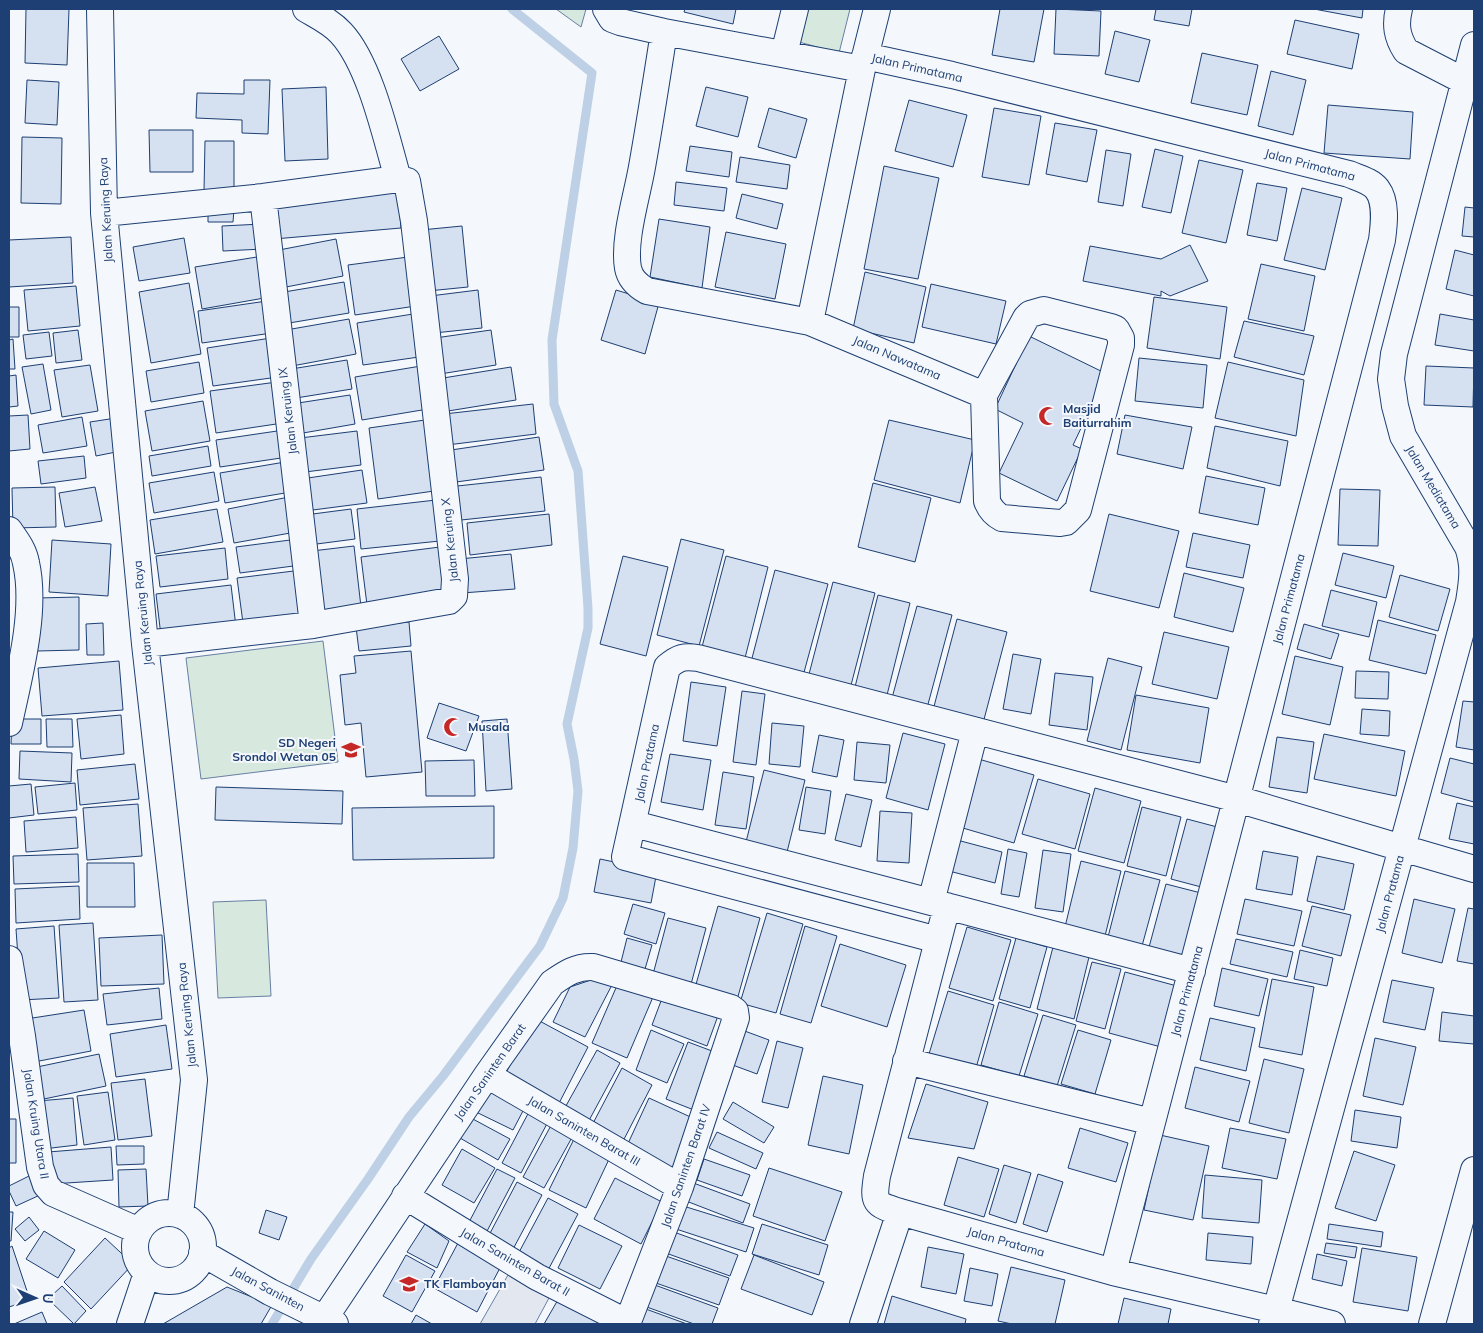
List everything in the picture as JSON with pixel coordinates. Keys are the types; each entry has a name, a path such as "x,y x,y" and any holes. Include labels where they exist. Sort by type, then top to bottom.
{"street":[{"name":"Jalan Keruing Raya","path":"100,9 104,213 145,644 194,1080 186,1164 158,1220"},
{"path":"104,213 263,197 398,179 378,108 358,57 341,33 328,21 306,9"},
{"name":"Jalan Primatama","path":"606,9 612,18 620,22 664,32 784,54 864,62 952,75 1349,174 1367,181 1377,189 1382,201 1384,220 1382,240 1152,1122"},
{"path":"784,54 795,9"},
{"name":"Jalan Primatama","path":"810,322 864,62 877,9"},
{"path":"1399,9 1396,27 1401,43 1406,51 1464,81"},
{"path":"664,32 628,240 628,270 633,280 647,291 810,322"},
{"name":"Jalan Mediatama","path":"1402,848 1469,602 1473,579 1472,560 1468,548 1403,436 1394,406 1390,378 1394,354 1474,45"},
{"name":"Jalan Keruing X","path":"145,644 314,625 449,601 454,596 455,579 414,221 408,184 405,180 398,179"},
{"name":"Jalan Keruing IX","path":"263,197 314,625"},
{"path":"1044,310 1116,329 1121,338 1121,345 1080,504 1078,510 1066,522 1002,518 996,515 990,508 987,501 984,394 1030,314 1044,310"},
{"name":"Jalan Nawatama","path":"810,322 984,394"},
{"path":"9,530 21,547 26,563 29,584 23,653 9,723"},
{"name":"Jalan Pratama","path":"938,940 625,857 668,667 685,656 698,658 1237,799 1402,848 1274,1317"},
{"path":"975,731 939,904 938,940 906,1060 1152,1122 1113,1272"},
{"path":"634,824 1192,971"},
{"path":"1402,848 1474,869"},
{"name":"Jalan Kruing Utara II","path":"9,959 16,1037 44,1180 53,1194 96,1212 158,1220"},
{"name":"Jalan Saninten Barat","path":"323,1318 487,1075 552,983 582,967 593,967 731,1008"},
{"name":"Jalan Saninten Barat IV","path":"628,1324 680,1187 736,1018 735,1010 731,1008"},
{"name":"Jalan Pratama","path":"906,1060 876,1189 876,1198 880,1206 1274,1317 1332,1324"},
{"name":"Jalan Saninten Barat III","path":"487,1075 680,1187"},
{"path":"1432,1324 1474,1170"},
{"name":"Jalan Saninten Barat II","path":"405,1196 537,1277 628,1324"},
{"path":"863,1324 900,1212"},
{"path":"158,1220 191,1221 198,1230 202,1241 200,1259 190,1273 180,1279 169,1281 152,1276 140,1265 136,1254 135,1242 158,1220"},
{"name":"Jalan Saninten","path":"200,1259 241,1276 323,1318"},
{"path":"130,1324 152,1276"}],"shaded area":[{"path":"556,9 586,9 581,27"},
{"path":"808,9 850,9 839,53 799,42"},
{"path":"323,641 338,762 201,779 186,658"},
{"path":"266,900 271,996 218,998 213,902"},
{"path":"508,1275 549,1298 535,1324 480,1324"}],"building":[{"path":"26,9 69,9 67,65 25,63"},
{"path":"685,9 736,9 733,24 684,12"},
{"path":"1000,9 1044,9 1034,62 992,55"},
{"path":"1056,9 1101,11 1099,56 1054,54"},
{"path":"1156,9 1192,9 1189,26 1154,20"},
{"path":"1314,9 1363,9 1362,18"},
{"path":"1295,20 1359,34 1352,69 1287,54"},
{"path":"1115,31 1150,40 1139,82 1105,74"},
{"path":"439,36 459,69 420,91 401,59"},
{"path":"1202,53 1258,65 1247,115 1191,103"},
{"path":"1271,71 1306,80 1293,135 1258,126"},
{"path":"27,80 59,82 57,125 25,123"},
{"path":"244,80 270,80 268,134 242,133 242,120 196,118 197,93 244,94"},
{"path":"326,87 328,159 285,161 282,89"},
{"path":"706,87 748,97 738,137 696,126"},
{"path":"909,100 967,115 953,167 895,151"},
{"path":"1328,105 1413,112 1410,159 1324,153"},
{"path":"769,108 807,119 796,158 758,147"},
{"path":"994,108 1041,116 1029,185 982,177"},
{"path":"1055,123 1097,130 1087,182 1046,174"},
{"path":"149,130 193,130 193,172 150,172"},
{"path":"22,137 62,138 61,204 21,203"},
{"path":"205,141 234,141 234,191 204,191"},
{"path":"690,146 732,152 729,177 686,171"},
{"path":"1155,149 1183,156 1171,213 1142,207"},
{"path":"1106,150 1131,154 1123,206 1098,202"},
{"path":"740,157 790,165 787,189 736,182"},
{"path":"1199,160 1243,170 1226,243 1182,233"},
{"path":"884,166 939,178 918,279 864,269"},
{"path":"676,182 727,188 724,211 674,205"},
{"path":"1257,183 1287,188 1277,241 1247,235"},
{"path":"1302,188 1342,198 1325,270 1284,260"},
{"path":"398,191 401,228 274,239 271,202"},
{"path":"742,194 783,204 777,229 736,218"},
{"path":"1465,207 1474,208 1474,237 1462,236"},
{"path":"208,208 234,209 233,222 208,222"},
{"path":"659,219 710,227 702,288 650,277"},
{"path":"262,224 263,249 223,251 222,226"},
{"path":"462,226 468,287 428,291 421,230"},
{"path":"726,232 786,244 775,299 715,287"},
{"path":"71,237 73,283 9,287 9,240"},
{"path":"184,238 190,273 139,281 133,247"},
{"path":"336,239 343,276 286,287 279,250"},
{"path":"1190,245 1208,281 1170,296 1161,291 1161,296 1083,281 1090,246 1161,259"},
{"path":"1455,250 1474,255 1474,296 1446,289"},
{"path":"263,256 270,297 202,309 195,267"},
{"path":"408,257 416,306 355,315 348,265"},
{"path":"1261,264 1315,276 1304,331 1248,319"},
{"path":"865,272 926,287 914,343 853,329"},
{"path":"344,282 349,313 283,324 278,293"},
{"path":"189,283 201,354 151,363 139,292"},
{"path":"931,284 1006,301 996,344 922,327"},
{"path":"76,286 80,326 28,331 24,290"},
{"path":"478,290 482,328 434,333 430,296"},
{"path":"616,290 659,303 645,354 601,340"},
{"path":"1154,297 1227,307 1220,359 1147,348"},
{"path":"267,301 272,333 202,343 198,311"},
{"path":"9,307 19,307 19,337 9,337"},
{"path":"413,314 419,357 363,365 357,323"},
{"path":"1440,314 1474,320 1474,351 1435,345"},
{"path":"349,319 356,354 292,366 286,330"},
{"path":"1244,321 1314,336 1304,375 1234,357"},
{"path":"78,330 82,360 56,363 53,333"},
{"path":"491,330 496,365 440,374 435,338"},
{"path":"49,332 52,356 26,359 23,335"},
{"name":"Masjid Baiturrahim","path":"1029,336 1107,374 1073,445 1082,449 1057,501 999,473 1023,423 995,409"},
{"path":"271,338 278,377 213,386 207,348"},
{"path":"13,339 15,369 9,369 9,340"},
{"path":"1139,358 1207,365 1203,408 1135,401"},
{"path":"347,360 352,389 296,398 291,369"},
{"path":"199,362 204,393 151,402 146,371"},
{"path":"1228,362 1304,380 1296,436 1215,418"},
{"path":"43,364 51,410 31,414 22,367"},
{"path":"90,365 98,411 62,417 54,370"},
{"path":"421,366 428,409 362,420 355,377"},
{"path":"1426,366 1474,368 1473,407 1424,405"},
{"path":"511,367 516,400 442,412 437,379"},
{"path":"16,375 18,406 9,407 9,376"},
{"path":"277,382 283,423 216,433 210,391"},
{"path":"350,395 355,424 303,433 298,403"},
{"path":"203,401 210,441 152,451 145,411"},
{"path":"533,404 536,434 447,445 444,414"},
{"path":"28,415 30,449 9,451 9,416"},
{"path":"1125,415 1192,427 1183,469 1117,454"},
{"path":"82,417 87,446 43,453 38,425"},
{"path":"116,418 121,451 96,456 90,422"},
{"path":"425,420 434,491 378,499 369,428"},
{"path":"889,420 975,440 960,503 874,480"},
{"path":"1215,426 1288,441 1280,486 1207,468"},
{"path":"284,430 288,457 220,467 216,440"},
{"path":"357,431 361,465 305,472 300,438"},
{"path":"539,437 544,470 456,482 451,450"},
{"path":"208,446 211,466 152,476 149,456"},
{"path":"84,456 86,478 41,484 38,461"},
{"path":"285,462 291,492 225,503 220,473"},
{"path":"362,470 367,503 305,511 301,479"},
{"path":"214,472 219,501 154,513 149,483"},
{"path":"1206,476 1265,488 1258,525 1199,513"},
{"path":"541,477 545,511 452,521 448,487"},
{"path":"873,483 931,498 915,562 858,547"},
{"path":"55,487 56,527 13,528 12,488"},
{"path":"95,487 102,521 65,527 59,493"},
{"path":"1340,489 1380,490 1378,546 1338,545"},
{"path":"289,497 296,532 234,543 228,509"},
{"path":"436,500 440,541 361,549 357,509"},
{"path":"217,509 223,542 155,554 150,520"},
{"path":"351,509 355,539 309,545 305,515"},
{"path":"549,514 552,545 470,555 467,523"},
{"path":"1109,514 1179,531 1159,608 1090,591"},
{"path":"1193,533 1250,545 1243,578 1186,567"},
{"path":"298,539 301,565 240,573 236,547"},
{"path":"681,539 724,550 699,646 657,635"},
{"path":"52,540 111,544 108,596 49,592"},
{"path":"354,546 361,607 318,612 312,551"},
{"path":"440,547 446,595 367,605 361,557"},
{"path":"225,548 228,579 160,587 156,556"},
{"path":"1343,553 1394,566 1386,598 1335,585"},
{"path":"511,554 515,589 462,593 459,559"},
{"path":"623,556 668,567 646,656 600,644"},
{"path":"726,556 768,567 745,658 702,647"},
{"path":"302,570 307,615 243,623 237,578"},
{"path":"775,570 828,584 803,676 751,662"},
{"path":"1184,573 1244,588 1233,632 1174,617"},
{"path":"1400,575 1450,589 1438,631 1389,617"},
{"path":"833,582 875,593 850,689 808,678"},
{"path":"231,585 236,627 161,636 156,594"},
{"path":"1331,590 1377,602 1369,637 1322,626"},
{"path":"878,595 910,603 886,699 854,691"},
{"path":"79,597 79,650 37,651 37,598"},
{"path":"917,606 952,615 927,708 892,698"},
{"path":"957,619 1007,632 982,727 932,714"},
{"path":"1378,620 1436,635 1426,674 1369,660"},
{"path":"409,622 411,646 359,651 356,627"},
{"path":"103,623 104,655 87,655 86,624"},
{"path":"1304,624 1339,634 1331,659 1297,649"},
{"path":"1164,632 1229,647 1217,699 1152,684"},
{"path":"411,651 422,772 366,777 361,723 345,725 340,675 356,673 354,656"},
{"path":"1013,654 1041,659 1031,714 1003,709"},
{"path":"1295,656 1343,667 1330,725 1282,714"},
{"path":"1108,658 1142,667 1121,750 1087,741"},
{"path":"119,661 123,710 42,716 38,668"},
{"path":"1356,671 1389,672 1388,699 1355,698"},
{"path":"1055,673 1093,677 1087,730 1049,725"},
{"path":"691,682 726,687 717,746 683,741"},
{"path":"742,691 765,694 756,765 733,762"},
{"path":"1136,695 1209,708 1200,763 1127,750"},
{"path":"1463,701 1474,702 1474,750 1456,747"},
{"name":"Musala","path":"439,703 479,716 466,751 427,738"},
{"path":"1362,709 1390,711 1389,736 1360,734"},
{"path":"121,715 124,754 81,759 77,719"},
{"path":"12,719 41,719 41,744 11,744"},
{"path":"46,719 72,719 73,747 47,747"},
{"path":"507,719 512,789 486,791 482,721"},
{"path":"772,723 804,726 800,767 769,764"},
{"path":"903,733 945,744 928,810 886,798"},
{"path":"1324,734 1405,751 1396,796 1314,779"},
{"path":"819,735 844,740 837,777 812,772"},
{"path":"1277,737 1314,742 1307,793 1269,787"},
{"path":"857,742 890,745 886,783 854,780"},
{"path":"20,751 72,753 71,782 19,779"},
{"path":"670,754 711,760 703,810 661,802"},
{"path":"975,758 1034,775 1014,843 956,826"},
{"path":"1450,758 1474,764 1474,802 1441,793"},
{"path":"474,760 475,796 426,796 425,761"},
{"path":"135,764 139,799 80,805 77,770"},
{"path":"764,770 805,780 785,860 744,850"},
{"path":"723,772 754,777 746,829 715,825"},
{"path":"1038,779 1090,794 1075,849 1022,834"},
{"path":"75,783 77,810 38,814 35,787"},
{"path":"31,784 34,815 9,818 9,786"},
{"path":"216,787 343,791 342,824 215,820"},
{"path":"806,787 831,791 825,834 799,830"},
{"path":"1095,788 1141,801 1124,863 1078,851"},
{"path":"846,794 872,800 861,847 835,840"},
{"path":"1457,803 1474,807 1474,844 1449,839"},
{"path":"138,804 142,856 87,860 83,808"},
{"path":"494,806 494,858 353,860 352,808"},
{"path":"1142,807 1181,817 1166,876 1127,866"},
{"path":"880,811 912,813 909,863 877,861"},
{"path":"76,817 78,848 26,852 24,821"},
{"path":"1187,819 1221,828 1205,888 1171,879"},
{"path":"957,840 1002,852 995,883 949,871"},
{"path":"1008,849 1027,853 1019,897 1001,894"},
{"path":"1043,850 1071,854 1063,912 1035,908"},
{"path":"1263,851 1298,857 1292,895 1256,889"},
{"path":"78,854 79,882 14,884 13,856"},
{"path":"1317,856 1354,864 1344,910 1307,901"},
{"path":"600,859 657,871 651,903 594,892"},
{"path":"1081,861 1121,871 1104,940 1064,931"},
{"path":"87,863 134,863 135,907 87,907"},
{"path":"1125,871 1160,880 1142,946 1108,937"},
{"path":"1166,884 1201,893 1183,960 1148,951"},
{"path":"79,886 80,919 16,923 15,889"},
{"path":"1245,899 1302,911 1294,946 1237,934"},
{"path":"1414,899 1455,909 1442,963 1402,953"},
{"path":"633,904 665,913 656,944 624,934"},
{"path":"718,906 760,918 737,1000 695,988"},
{"path":"1312,906 1351,915 1341,956 1302,946"},
{"path":"1468,908 1474,909 1474,964 1457,961"},
{"path":"767,913 803,924 776,1013 740,1003"},
{"path":"668,918 706,928 690,988 652,978"},
{"path":"93,923 98,1000 64,1002 59,925"},
{"path":"54,926 59,998 21,1000 16,929"},
{"path":"805,926 837,936 811,1023 780,1014"},
{"path":"967,927 1011,940 993,1001 949,988"},
{"path":"162,935 164,984 101,986 99,938"},
{"path":"627,938 652,945 645,969 621,962"},
{"path":"1016,938 1047,947 1030,1008 999,999"},
{"path":"1236,939 1293,952 1287,977 1230,964"},
{"path":"840,944 906,965 887,1027 821,1006"},
{"path":"1053,947 1089,957 1074,1019 1037,1009"},
{"path":"1300,950 1333,958 1327,986 1294,979"},
{"path":"1092,962 1121,969 1105,1029 1076,1021"},
{"path":"1222,968 1268,979 1259,1016 1214,1006"},
{"path":"1125,972 1177,986 1161,1047 1109,1033"},
{"path":"597,978 613,983 585,1037 553,1022 570,987"},
{"path":"1272,979 1314,987 1302,1055 1259,1047"},
{"path":"1392,980 1434,988 1425,1030 1383,1022"},
{"path":"619,981 653,997 627,1058 592,1043"},
{"path":"159,988 162,1019 107,1025 103,994"},
{"path":"948,991 994,1005 976,1068 929,1054"},
{"path":"664,993 719,1013 707,1046 652,1025"},
{"path":"999,1002 1038,1014 1019,1076 981,1065"},
{"path":"84,1010 91,1051 34,1062 26,1019"},
{"path":"1442,1012 1474,1016 1474,1044 1439,1041"},
{"path":"1043,1015 1076,1025 1057,1086 1024,1076"},
{"path":"534,1018 588,1047 556,1109 502,1081"},
{"path":"1210,1018 1255,1028 1246,1071 1200,1060"},
{"path":"166,1025 172,1069 116,1077 110,1034"},
{"path":"651,1030 684,1044 667,1083 636,1070"},
{"path":"742,1030 769,1040 757,1074 730,1064"},
{"path":"1078,1030 1111,1040 1095,1094 1061,1084"},
{"path":"1375,1038 1416,1047 1403,1105 1363,1096"},
{"path":"777,1041 803,1048 788,1108 762,1102"},
{"path":"688,1042 720,1054 699,1112 666,1099"},
{"path":"597,1050 620,1063 586,1126 562,1113"},
{"path":"99,1054 106,1086 44,1099 37,1067"},
{"path":"1264,1059 1304,1069 1289,1133 1249,1123"},
{"path":"1195,1067 1250,1081 1239,1122 1185,1108"},
{"path":"622,1068 652,1085 621,1145 590,1129"},
{"path":"823,1076 863,1085 849,1154 808,1145"},
{"path":"145,1079 152,1136 118,1140 111,1083"},
{"path":"926,1084 988,1102 974,1149 908,1138"},
{"path":"485,1088 524,1109 513,1130 474,1111"},
{"path":"108,1092 115,1140 84,1145 77,1096"},
{"path":"73,1098 77,1145 43,1149 38,1101"},
{"path":"649,1098 697,1120 673,1172 625,1150"},
{"path":"733,1102 774,1127 764,1143 723,1119"},
{"path":"531,1108 550,1118 521,1173 502,1163"},
{"path":"1355,1110 1401,1117 1397,1148 1351,1141"},
{"path":"471,1118 510,1139 498,1160 460,1138"},
{"path":"9,1119 16,1119 16,1163 9,1163"},
{"path":"554,1120 575,1132 544,1188 523,1177"},
{"path":"1080,1128 1128,1143 1116,1182 1068,1168"},
{"path":"1230,1128 1286,1139 1277,1179 1222,1168"},
{"path":"717,1132 763,1153 756,1169 709,1148"},
{"path":"1160,1135 1209,1146 1193,1220 1144,1210"},
{"path":"575,1137 611,1155 586,1208 549,1190"},
{"path":"116,1146 144,1146 144,1164 117,1165"},
{"path":"111,1147 113,1180 51,1184 48,1152"},
{"path":"462,1149 495,1168 474,1203 442,1185"},
{"path":"1354,1151 1395,1165 1376,1221 1335,1208"},
{"path":"958,1157 999,1169 984,1217 944,1205"},
{"path":"704,1159 750,1175 742,1196 697,1180"},
{"path":"1004,1165 1031,1173 1016,1223 989,1214"},
{"path":"769,1168 842,1192 825,1241 753,1216"},
{"path":"146,1169 148,1206 119,1207 118,1170"},
{"path":"497,1169 515,1178 486,1233 468,1224"},
{"path":"1038,1174 1063,1182 1047,1232 1023,1224"},
{"path":"31,1175 40,1195 16,1206 9,1191 9,1186"},
{"path":"1205,1175 1262,1180 1259,1223 1202,1218"},
{"path":"615,1178 662,1202 641,1244 594,1219"},
{"path":"688,1181 750,1204 743,1223 681,1199"},
{"path":"517,1182 542,1195 512,1251 488,1237"},
{"path":"548,1198 578,1214 547,1272 517,1256"},
{"path":"680,1205 754,1228 746,1252 673,1228"},
{"path":"266,1210 287,1217 279,1240 259,1233"},
{"path":"9,1212 13,1212 11,1241 9,1241"},
{"path":"29,1217 39,1230 25,1241 15,1229"},
{"path":"425,1224 449,1241 437,1268 407,1252"},
{"path":"762,1224 828,1245 819,1275 752,1254"},
{"path":"1329,1224 1383,1232 1381,1247 1327,1239"},
{"path":"579,1225 622,1246 600,1289 558,1268"},
{"path":"44,1231 75,1250 58,1278 26,1259"},
{"path":"671,1231 738,1255 730,1276 663,1252"},
{"path":"1208,1233 1253,1237 1251,1264 1206,1260"},
{"path":"105,1238 133,1264 91,1309 64,1282"},
{"path":"458,1243 501,1266 477,1312 434,1288"},
{"path":"1326,1243 1357,1247 1355,1258 1324,1253"},
{"path":"12,1246 30,1300 9,1307 9,1248"},
{"path":"928,1247 964,1254 956,1294 921,1287"},
{"path":"1362,1248 1417,1257 1408,1311 1353,1302"},
{"path":"1317,1254 1347,1261 1342,1286 1312,1279"},
{"name":"TK Flamboyan","path":"406,1255 435,1271 412,1312 383,1296"},
{"path":"663,1255 729,1278 719,1305 653,1282"},
{"path":"754,1255 824,1282 812,1315 741,1289"},
{"path":"1011,1267 1065,1280 1055,1324 1012,1324 998,1321"},
{"path":"970,1268 998,1274 992,1306 964,1301"},
{"path":"652,1284 718,1308 712,1324 694,1324 644,1306"},
{"path":"62,1286 86,1311 74,1324 48,1299"},
{"path":"227,1287 272,1305 261,1324 163,1324"},
{"path":"892,1296 966,1319 965,1324 884,1324"},
{"path":"559,1298 604,1324 544,1324"},
{"path":"1124,1298 1171,1309 1168,1324 1118,1324"},
{"path":"643,1308 687,1324 633,1324"},
{"path":"42,1312 47,1324 14,1324"},
{"path":"416,1315 432,1324 411,1324"}],"waterway":[{"path":"272,1324 311,1259 409,1117 443,1076 540,946 563,898 573,848 578,791 567,724 588,628 588,608 578,471 554,404 552,340 592,73 512,9"}],"place":[{"name":"Masjid Baiturrahim","path":"1048,416"},
{"name":"Musala","path":"453,727"},
{"name":"SD Negeri Srondol Wetan 05","path":"351,750"},
{"name":"TK Flamboyan","path":"409,1284"}]}
